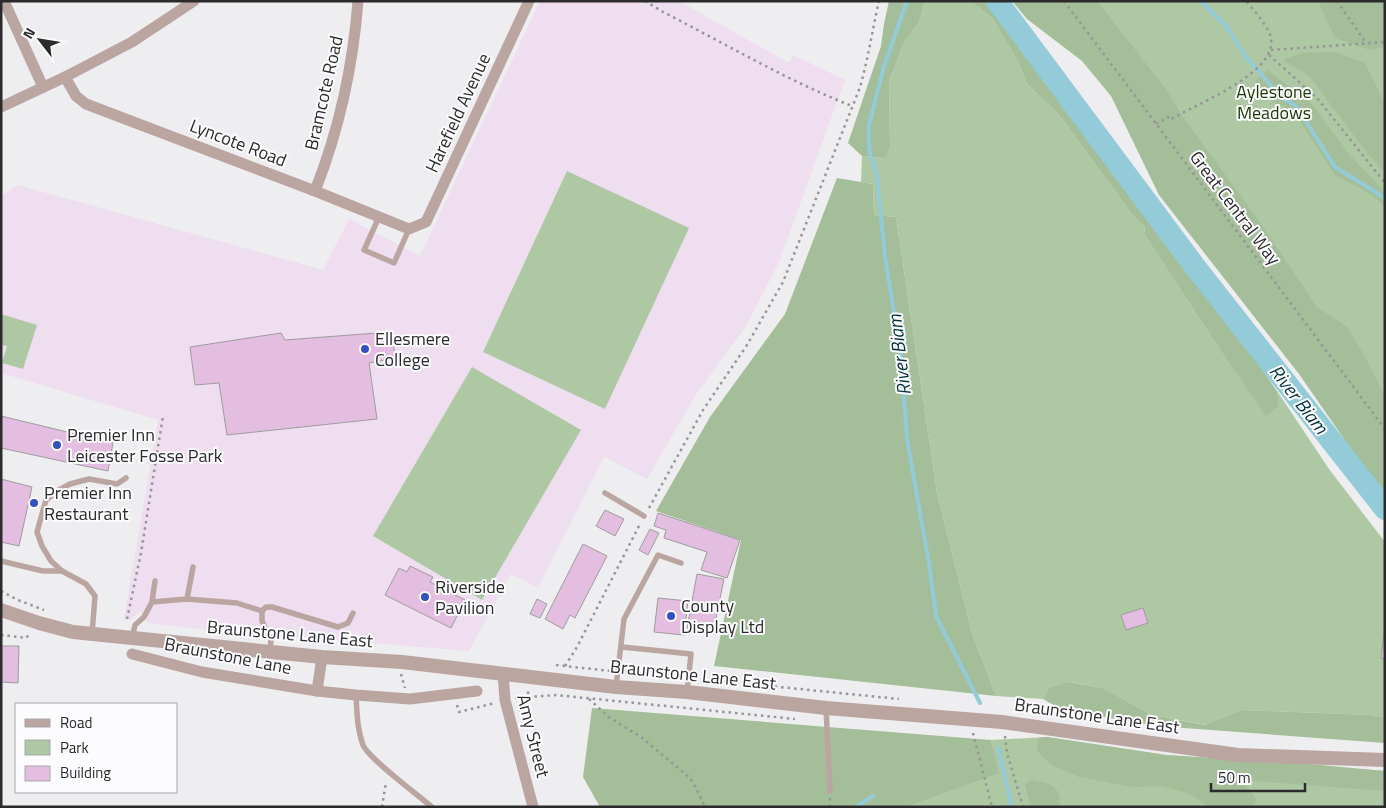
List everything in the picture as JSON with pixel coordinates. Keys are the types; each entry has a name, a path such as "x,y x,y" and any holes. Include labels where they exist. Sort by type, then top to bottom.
{"street":[{"path":"4,1 44,87"},
{"path":"1,107 65,77 132,42 194,1"},
{"name":"Bramcote Road","path":"315,191 330,154 350,75 358,1"},
{"name":"Harefield Avenue","path":"409,229 426,222 530,1"},
{"name":"Lyncote Road","path":"65,77 76,96 86,104 315,191 409,229"},
{"name":"Braunstone Lane East","path":"1,610 73,632 322,657 402,662 687,692 971,726 1002,722 1238,754 1385,760"},
{"name":"Braunstone Lane","path":"132,654 202,672 317,691 410,699 477,691"},
{"path":"317,691 322,657"},
{"name":"Amy Street","path":"503,673 505,700 511,726 534,807"}],"lane":[{"path":"379,217 364,250 394,263 409,229"},
{"path":"92,634 95,596 86,584 51,561 38,532 46,500 70,484 89,479 117,484 126,478"},
{"path":"605,493 644,516"},
{"path":"616,686 624,619 658,555 681,563"},
{"path":"1,561 43,571 62,570"},
{"path":"187,599 193,567"},
{"path":"132,638 135,625 144,617 152,602 155,581"},
{"path":"152,602 187,599 237,603 262,611"},
{"path":"270,652 271,640 262,621 262,611 266,607 272,607 338,627 348,623 353,613"},
{"path":"622,647 691,654 687,692"},
{"path":"356,695 359,730 364,747 388,771 432,807"},
{"path":"826,708 830,791"}],"path":[{"path":"645,1 794,81 852,106"},
{"path":"565,666 577,647 644,516 703,410 747,345 783,282 866,68 870,39 879,1"},
{"name":"Great Central Way","path":"1064,1 1385,430"},
{"path":"1156,124 1168,117 1170,120 1186,112 1247,78 1269,55 1271,50 1270,33 1246,1"},
{"path":"1337,1 1366,43"},
{"path":"1271,50 1385,42"},
{"path":"1269,55 1316,98 1385,183"},
{"path":"126,623 141,553 163,416"},
{"path":"1,635 26,638 39,623"},
{"path":"511,726 528,696 529,676"},
{"path":"454,694 459,712 505,700 528,696 556,695 797,719"},
{"path":"589,699 610,718 641,738 689,777 705,807"},
{"path":"1002,722 1007,754 1023,807"},
{"path":"971,726 981,732"},
{"path":"971,726 992,807"},
{"path":"382,807 388,771"}],"shaded area":[{"name":"Ellesmere College","path":"540,1 679,1 789,63 793,55 845,80 779,262 746,326 695,396 647,479 604,457 538,588 511,574 469,651 278,635 270,627 259,636 149,623 140,612 130,620 124,619 158,420 1,373 1,196 18,185 323,270 349,219 420,256"}],"green space":[{"path":"889,1 925,1 919,22 903,45 889,82 890,147 885,158 862,156 848,143 881,46"},
{"path":"925,1 970,1 993,19 1019,64 1027,84 1060,116 1133,216 1145,227 1144,234 1224,356 1266,415 1279,406 1277,391 1329,469 1385,542 1385,717 1242,710 1206,725 1152,715 1103,688 1071,682 1049,687 1043,699 996,696 972,633 937,493 896,217 874,215 873,184 861,182 862,156 884,158 890,147 889,82 903,45 919,22"},
{"path":"970,1 992,1 1118,169 1135,204 1178,254 1199,286 1249,351 1277,391 1279,406 1266,416 1144,234 1145,227 1133,216 1060,116 1027,84 1019,64 993,19"},
{"path":"1012,1 1097,1 1165,88 1183,117 1259,221 1317,307 1347,327 1385,396 1385,498 1299,374 1159,195 1111,96 1082,61 1027,19"},
{"name":"Aylestone Meadows","path":"1074,1 1385,1 1385,415"},
{"path":"1318,1 1385,1 1385,47 1370,50 1335,38"},
{"path":"1335,52 1365,63 1385,104 1385,173 1364,149 1309,76 1282,60 1302,53"},
{"path":"1267,70 1311,103 1349,154 1385,192 1385,210 1383,205 1372,195 1335,175 1299,120 1284,107 1273,102 1255,82"},
{"path":"567,171 689,228 605,409 483,352"},
{"path":"837,178 873,184 874,215 896,217 937,493 972,633 996,696 714,666 741,540 656,511 710,417 785,314"},
{"path":"1,314 37,325 23,369 2,363 7,346 1,345"},
{"path":"472,367 581,430 482,600 373,536"},
{"path":"1070,682 1103,688 1152,715 1205,725 1242,710 1385,717 1385,743 1157,726 1062,710 1043,699 1049,687"},
{"path":"592,708 991,740 999,773 905,807 600,807 583,777"},
{"path":"1047,737 1166,755 1385,771 1385,807 897,807 993,749 991,740"},
{"path":"1047,737 1166,755 1385,771 1385,791 1242,780 1256,799 1254,807 1209,807 1188,793 1161,786 1133,787 1079,777 1051,765 1037,751 1038,738"},
{"path":"1031,780 1053,787 1059,794 1059,807 1031,807 1025,785"}],"building":[{"path":"390,332 396,358 369,363 377,419 227,435 219,383 195,385 190,347 281,333 285,340"},
{"name":"Premier Inn Leicester Fosse Park","path":"1,416 113,443 108,471 1,448"},
{"name":"Premier Inn Leicester Fosse Park","path":"1,479 32,487 19,546 1,542"},
{"path":"605,510 624,519 615,536 596,526"},
{"path":"658,513 740,540 727,578 701,570 707,552 664,538 666,530 654,526"},
{"path":"650,529 659,533 648,555 639,550"},
{"path":"583,544 607,556 575,618 570,615 563,629 545,619"},
{"name":"Riverside Pavilion","path":"410,566 433,577 430,582 465,600 451,628 385,595 399,568 407,572"},
{"path":"697,574 724,579 713,633 687,628"},
{"name":"County Display Ltd","path":"658,598 688,601 684,635 654,632"},
{"path":"537,599 547,604 540,618 530,614"},
{"path":"1143,608 1148,623 1126,630 1121,615"},
{"path":"1385,626 1385,659 1381,658"},
{"path":"1,646 19,646 18,683 1,682"}],"waterway":[{"name":"River Biam","path":"907,1 884,66 869,125 869,149 877,176 885,257 901,356 907,439 929,563 936,616 980,703"},
{"name":"River Biam","path":"997,1 1196,268 1385,509"},
{"path":"1201,1 1227,27 1246,57 1280,96 1296,106 1335,167 1385,198"},
{"name":"River Biam","path":"998,748 1012,807"},
{"path":"856,807 873,796"}],"place":[{"name":"Ellesmere College","path":"365,349"},
{"name":"Premier Inn Leicester Fosse Park","path":"57,445"},
{"name":"Premier Inn Restaurant","path":"34,503"},
{"name":"Riverside Pavilion","path":"425,597"},
{"name":"County Display Ltd","path":"671,616"}]}
